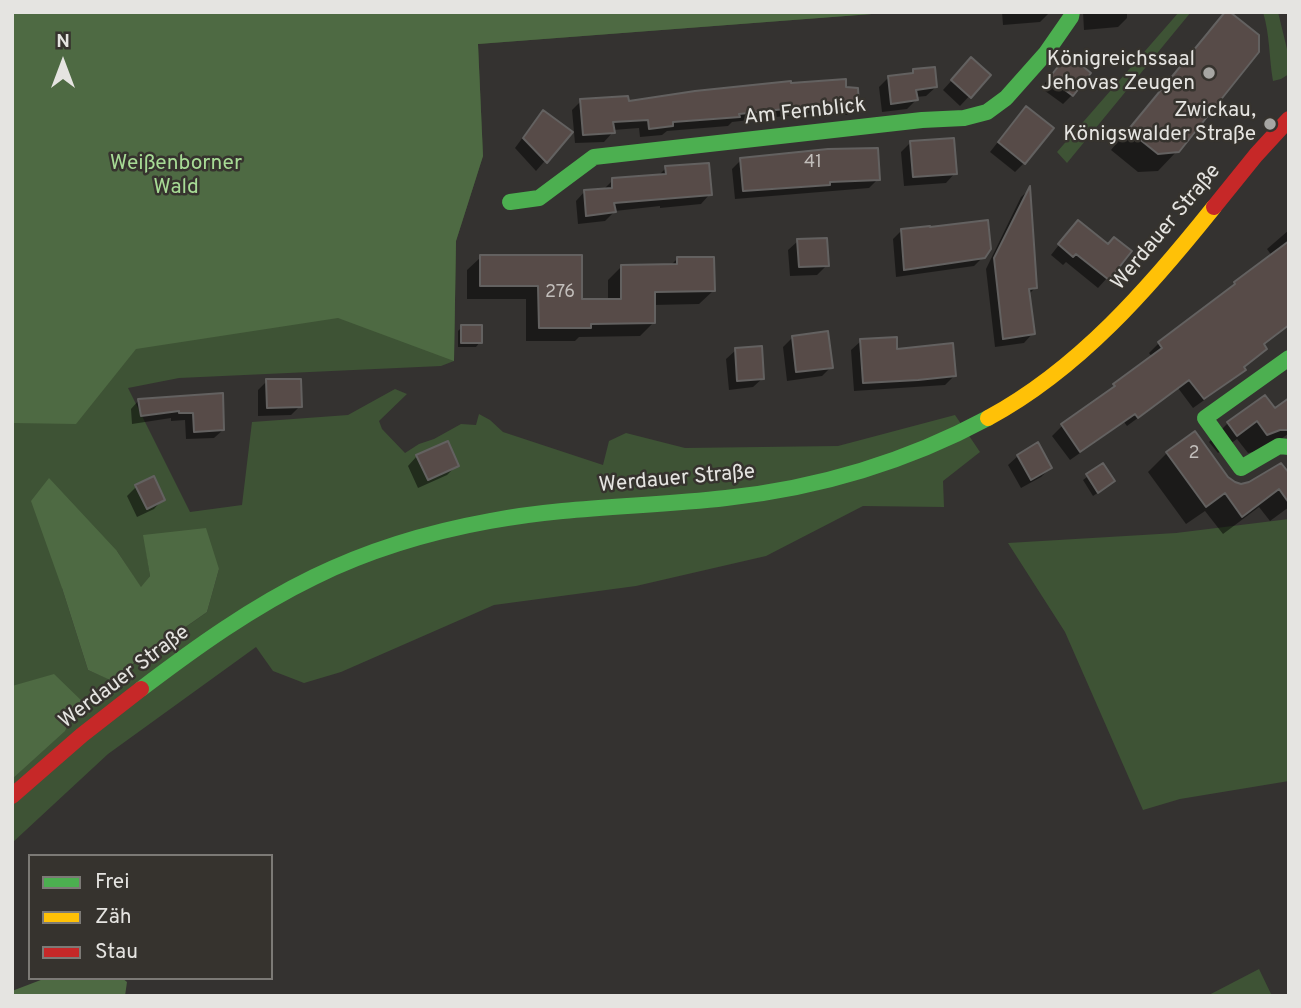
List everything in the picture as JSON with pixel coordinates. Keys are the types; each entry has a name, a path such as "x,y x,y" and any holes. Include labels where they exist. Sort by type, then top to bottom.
{"main road":[{"name":"Am Fernblick","path":"510,202 539,198 594,157 922,120 964,118 987,112 1006,98 1046,53 1072,12"},
{"name":"Werdauer Straße","path":"12,796 116,708 172,665 270,601 328,569 389,546 449,529 512,516 727,498 787,490 841,478 884,465 940,442 993,415 1042,383 1125,311 1165,266 1231,183 1289,119"},
{"path":"1289,358 1205,418 1241,468 1279,446 1289,447"}],"green space":[{"path":"12,12 898,12 478,44 483,156 456,241 454,361 441,366 179,378 128,388 190,512 242,505 252,422 348,415 395,389 407,394 379,421 382,429 405,453 461,424 476,425 479,414 503,432 603,465 609,441 626,433 685,448 838,446 955,415 980,452 943,481 944,507 863,506 766,556 636,586 494,605 341,672 304,683 273,671 256,647 108,754 12,843","holes":["144,535 219,569 207,612 111,680 88,670 62,588 117,551 141,588 150,576"]},
{"name":"Weißenborner Wald","path":"12,12 898,12 478,44 483,156 456,241 454,361 338,318 136,349 76,424 12,423"},
{"path":"1179,12 1191,12 1067,163 1057,152"},
{"path":"1263,12 1278,12 1289,49 1289,74 1273,81 1267,29"},
{"path":"49,478 117,551 141,587 150,576 143,535 206,528 219,569 207,612 110,680 88,670 31,501"},
{"path":"1289,519 1289,781 1180,799 1143,810 1065,632 1008,543 1176,533"},
{"path":"54,674 86,705 72,716 65,731 12,779 12,686"},
{"path":"1259,969 1272,996 1207,996"},
{"path":"41,980 127,982 125,996 12,996 12,991"}],"building":[{"name":"Königreichssaal Jehovas Zeugen","path":"1225,12 1230,12 1259,35 1259,52 1179,152 1158,154 1128,130"},
{"path":"1068,54 1091,73 1073,96 1049,78"},
{"path":"971,57 991,75 971,98 951,80"},
{"path":"935,67 937,87 916,90 918,100 891,104 888,76 913,73 913,69"},
{"path":"846,79 846,87 858,88 859,106 822,110 821,105 739,114 740,117 673,122 673,126 649,129 648,120 613,122 615,133 583,135 580,99 628,96 629,101 791,81"},
{"path":"1026,106 1054,128 1025,164 998,142"},
{"path":"543,110 573,132 547,163 523,138"},
{"path":"954,138 957,174 913,177 910,141"},
{"path":"878,148 880,180 743,191 740,158 828,149"},
{"path":"709,163 712,195 614,203 616,212 586,216 584,190 612,188 612,178 666,174 665,166"},
{"path":"1030,186 1037,288 1029,289 1035,334 1003,339 994,258"},
{"path":"988,220 991,249 985,258 904,270 901,229"},
{"path":"1078,220 1108,244 1114,237 1132,251 1109,280 1076,254 1073,257 1058,244"},
{"path":"827,238 829,266 799,267 797,239"},
{"path":"1289,241 1289,325 1264,344 1267,349 1244,367 1246,370 1204,399 1189,380 1138,418 1135,414 1080,452 1061,424 1115,386 1113,384 1162,348 1158,342"},
{"path":"480,255 582,255 582,299 621,299 621,265 677,264 677,257 714,257 715,291 655,292 655,323 591,324 591,328 539,328 538,286 480,286"},
{"path":"461,325 482,325 482,343 461,343"},
{"path":"828,331 833,368 796,372 792,336"},
{"path":"897,337 897,349 953,343 956,376 863,383 860,339"},
{"path":"762,346 764,379 737,381 735,348"},
{"path":"266,379 301,379 302,407 267,408"},
{"path":"223,393 224,430 194,432 193,413 179,411 141,416 138,399"},
{"path":"1265,395 1275,408 1289,398 1289,430 1267,435 1257,421 1237,436 1227,422"},
{"path":"1195,431 1228,477 1235,482 1249,482 1281,463 1289,473 1289,503 1279,489 1242,517 1225,493 1206,507 1166,452"},
{"path":"448,441 459,466 428,480 416,455"},
{"path":"1038,442 1052,468 1031,480 1017,455"},
{"path":"1103,463 1115,481 1098,493 1086,474"},
{"path":"154,476 165,500 147,509 135,485"}],"traffic: fast":[{"path":"510,202 539,198 594,157 922,120 964,118 987,112 1006,98 1046,53 1072,12"},
{"path":"1289,358 1205,418 1241,468 1279,446 1289,447"},
{"path":"141,689 203,643 268,601 335,567 400,543 467,525 519,516 726,498 828,480 926,448 988,418"}],"traffic: slow":[{"path":"988,418 1053,376 1083,351 1138,296 1214,207"}],"traffic: jam":[{"path":"1214,207 1289,119"},
{"path":"12,796 82,735 141,689"}],"place":[{"name":"Königreichssaal Jehovas Zeugen","path":"1209,73"},
{"name":"Zwickau, Königswalder Straße","path":"1270,124"}]}
